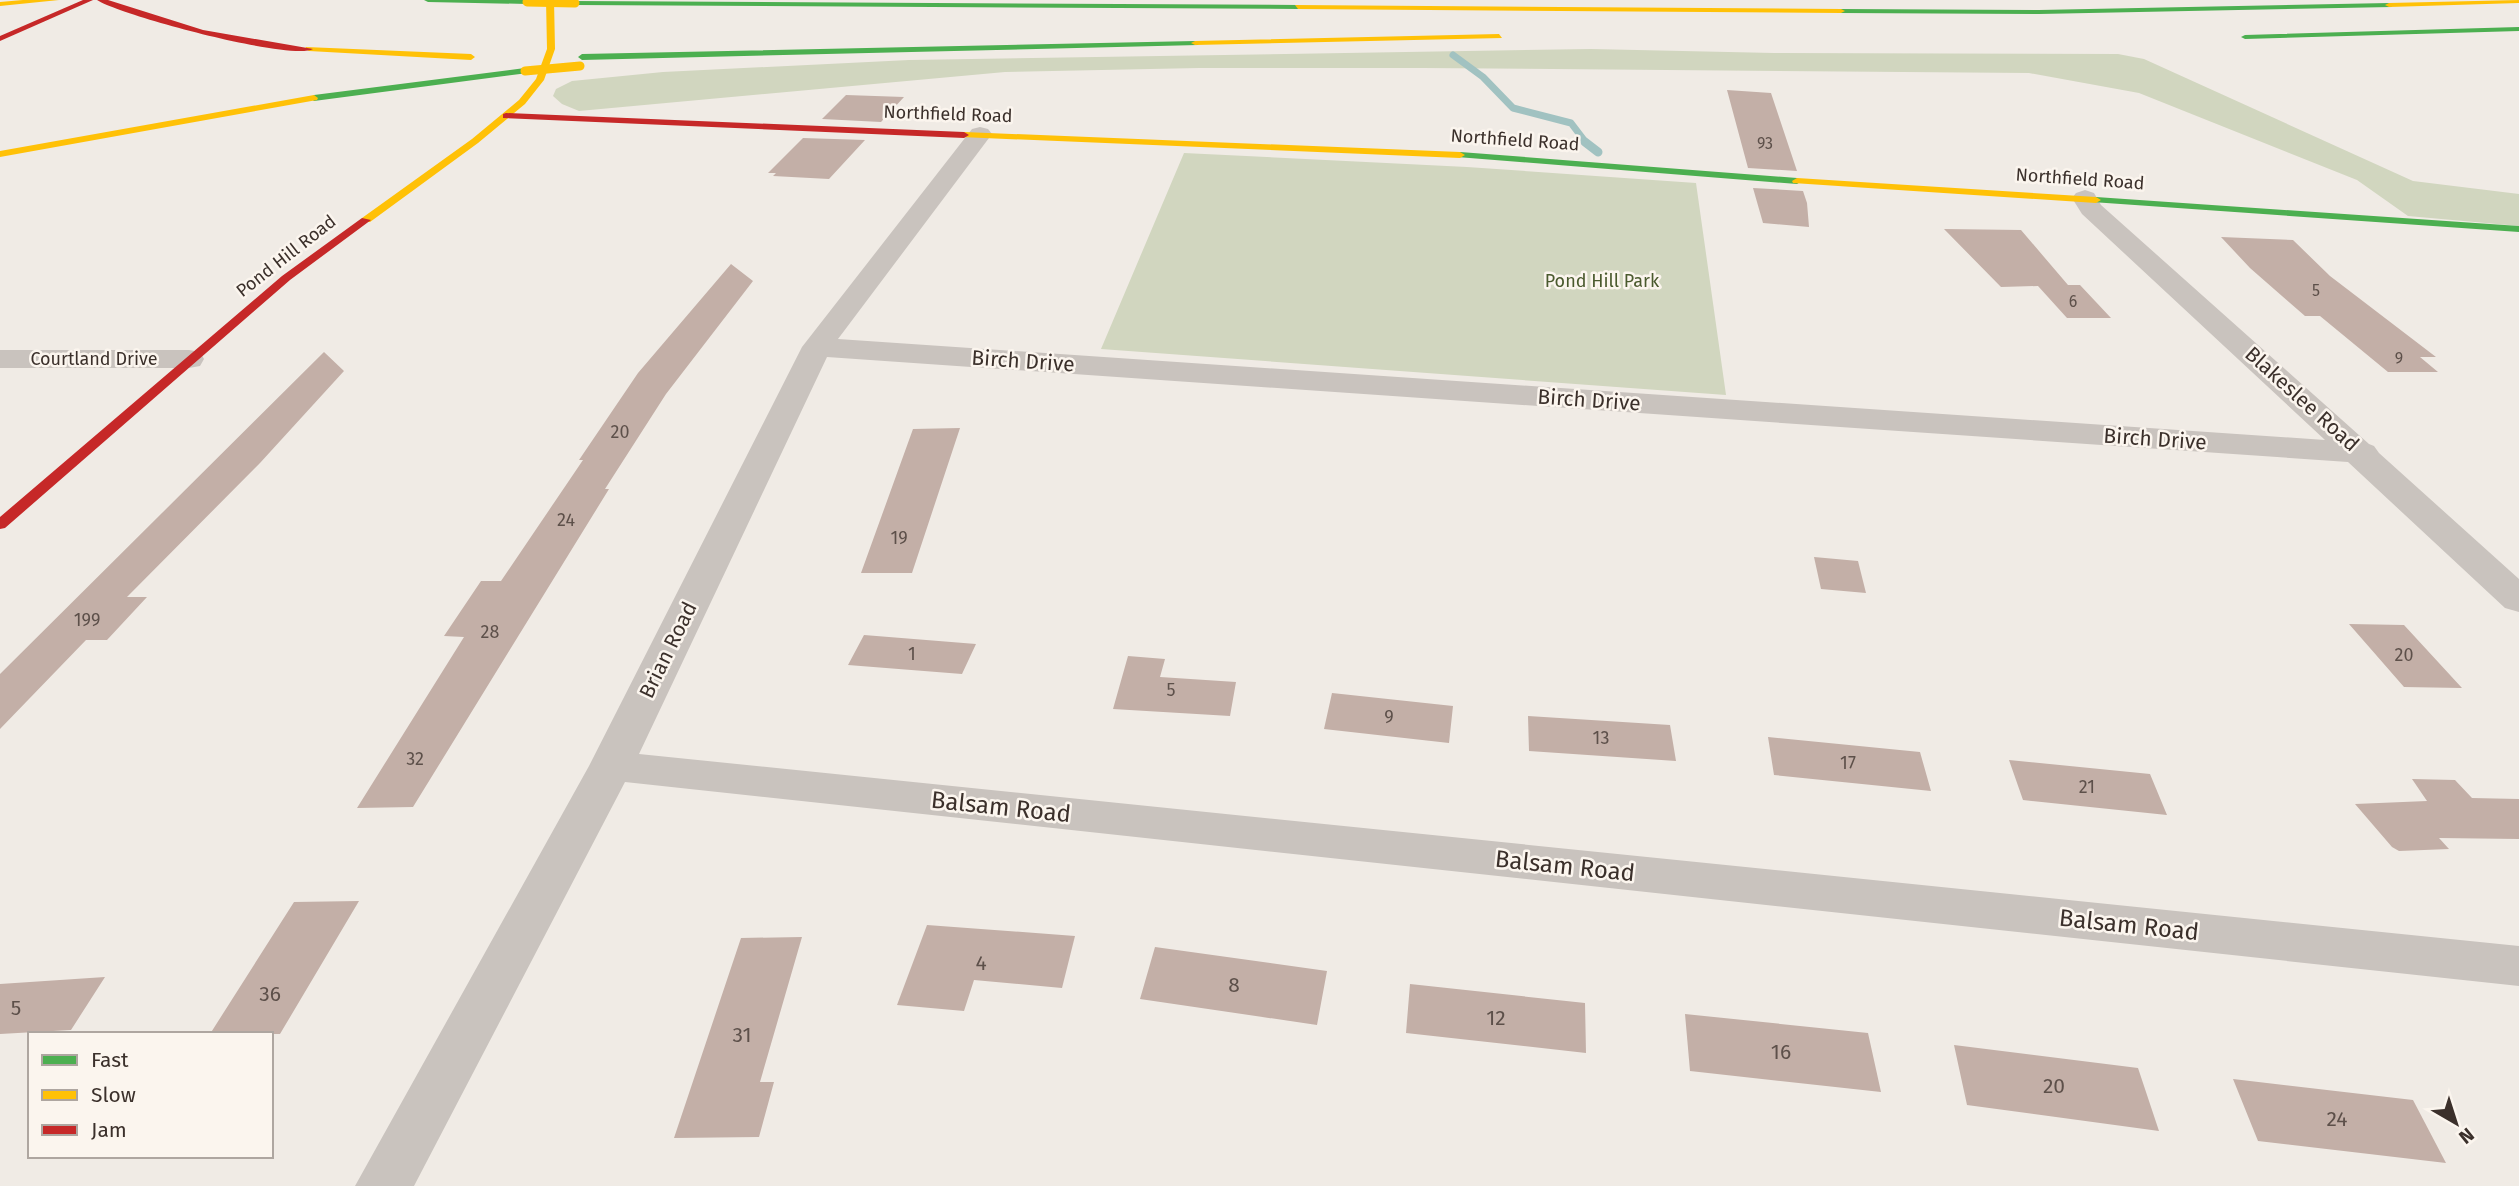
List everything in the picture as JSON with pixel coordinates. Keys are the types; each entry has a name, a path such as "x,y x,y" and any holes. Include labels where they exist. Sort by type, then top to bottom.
{"main road":[{"path":"0,4 55,0"},
{"path":"102,0 145,17 207,33 300,47 400,55 492,57 526,64"},
{"path":"428,0 2051,12 2286,9 2519,1"},
{"name":"Pond Hill Road","path":"0,525 286,278 506,116 532,91 547,62 551,41 550,0"},
{"path":"598,0 619,2"},
{"path":"0,39 85,2"},
{"path":"2223,37 2519,29"},
{"path":"0,153 275,102 526,64 744,54 1522,36"},
{"name":"Northfield Road","path":"506,116 1456,155 1754,178 2519,229"}],"street":[{"name":"Brian Road","path":"384,1186 611,766 817,347 980,134"},
{"name":"Blakeslee Road","path":"2085,198 2091,209 2362,453 2519,600"},
{"name":"Birch Drive","path":"817,347 2362,453"},
{"name":"Courtland Drive","path":"0,359 189,359"},
{"name":"Balsam Road","path":"611,766 2519,966"}],"green space":[{"path":"1591,49 1774,53 2118,54 2144,59 2413,181 2519,194 2519,226 2408,216 2357,180 2139,93 2029,73 1199,68 1005,72 579,111 562,104 553,96 556,89 572,81 663,72 909,60"},
{"name":"Pond Hill Park","path":"1184,153 1467,167 1696,183 1726,395 1101,349"}],"building":[{"path":"1727,90 1771,93 1797,171 1748,168"},
{"path":"846,95 904,97 881,122 822,119"},
{"path":"803,138 865,140 829,179 773,176 776,173 768,173"},
{"path":"1753,188 1803,191 1809,227 1763,223"},
{"path":"1944,229 2021,230 2068,285 2080,285 2111,318 2067,318 2038,286 2001,287"},
{"path":"2221,237 2293,240 2330,276 2436,357 2420,357 2438,372 2388,372 2320,316 2305,316 2250,268"},
{"path":"731,264 753,281 666,394 605,489 609,489 413,807 357,808 464,637 444,636 481,581 501,581 638,373"},
{"path":"324,352 344,371 260,463 127,597 147,597 107,640 86,640 0,729 0,674"},
{"path":"960,428 912,573 861,573 913,429"},
{"path":"1814,557 1858,561 1866,593 1821,589"},
{"path":"2349,624 2404,625 2462,688 2404,687"},
{"path":"864,635 976,644 962,674 848,665"},
{"path":"1128,656 1165,659 1160,677 1236,682 1230,716 1113,709"},
{"path":"1332,693 1453,706 1449,743 1324,729"},
{"path":"1528,716 1670,725 1676,761 1529,751"},
{"path":"1768,737 1920,752 1931,791 1774,775"},
{"path":"2009,760 2150,774 2167,815 2023,800"},
{"path":"2412,779 2455,780 2472,798 2519,799 2519,839 2439,838 2449,849 2399,851 2392,847 2355,804 2427,801"},
{"path":"359,901 280,1034 211,1032 294,902"},
{"path":"927,925 1075,936 1062,988 974,980 964,1011 897,1005"},
{"path":"802,937 760,1082 774,1082 759,1137 674,1138 741,938"},
{"path":"1155,947 1327,971 1317,1025 1140,999"},
{"path":"105,977 71,1030 0,1034 0,984"},
{"path":"1410,984 1585,1003 1586,1053 1406,1033"},
{"path":"1685,1014 1868,1033 1881,1092 1690,1071"},
{"path":"1954,1045 2138,1068 2159,1131 1967,1105"},
{"path":"2233,1079 2413,1100 2446,1163 2258,1141"}],"waterway":[{"path":"1453,55 1483,77 1513,108 1571,123 1586,143"},
{"path":"1586,143 1598,152"}],"traffic: fast":[{"path":"428,0 527,2"},
{"path":"575,3 1298,7"},
{"path":"1841,11 2039,12 2389,5"},
{"path":"2245,37 2519,29"},
{"path":"582,57 1195,43"},
{"path":"314,98 525,71"},
{"path":"1460,155 1797,181"},
{"path":"2096,200 2519,229"}],"traffic: slow":[{"path":"0,4 55,0"},
{"path":"366,220 475,141 522,102 540,80 551,49 550,0"},
{"path":"2389,5 2519,1"},
{"path":"527,2 575,3"},
{"path":"1298,7 1841,11"},
{"path":"1195,43 1499,36"},
{"path":"309,49 471,57"},
{"path":"525,71 580,66"},
{"path":"0,154 314,98"},
{"path":"964,135 1460,155"},
{"path":"1797,181 2096,200"}],"traffic: jam":[{"path":"0,39 89,0"},
{"path":"101,0 203,32 309,49"},
{"path":"506,116 964,135"},
{"path":"0,525 286,278 366,220"}]}
